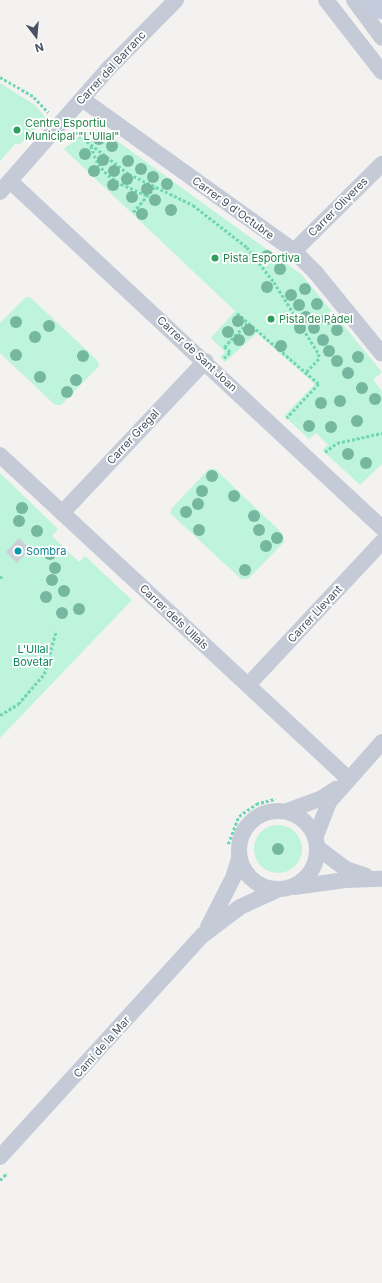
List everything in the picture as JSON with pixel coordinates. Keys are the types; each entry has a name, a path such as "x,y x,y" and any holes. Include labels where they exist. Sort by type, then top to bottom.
{"main road":[{"path":"375,0 382,8"}],"street":[{"name":"Carrer del Barranc","path":"5,186 82,99 176,0"},
{"path":"326,0 382,72"},
{"path":"354,0 382,38"},
{"name":"Carrer 9 d'Octubre","path":"82,99 294,251 316,273 382,354"},
{"name":"Carrer Oliveres","path":"294,251 382,164"},
{"name":"Carrer de Sant Joan","path":"5,186 209,365 382,528"},
{"name":"Carrer Gregal","path":"62,513 209,365"},
{"name":"Carrer dels Ullals","path":"0,455 248,685 346,781"},
{"name":"Carrer Llevant","path":"248,685 382,542"},
{"path":"284,889 302,882 311,872 317,861 317,842 329,802 382,742"},
{"path":"346,781 322,798 283,805 251,821 233,854 253,880 264,887 284,889 379,879"},
{"path":"283,805 309,824 317,842 346,869 379,879"},
{"name":"Camí de la Mar","path":"203,935 228,890 233,854"},
{"name":"Camí de la Mar","path":"0,1157 203,935 240,907 284,889"}],"path":[{"path":"0,77 34,97"},
{"path":"63,121 129,174 193,205 252,253 319,354 319,359 306,373"},
{"path":"91,145 98,164 108,175 148,196"},
{"path":"133,212 155,187"},
{"path":"237,313 319,384 276,428"},
{"path":"209,365 230,352 224,347 248,322"},
{"path":"314,464 336,443 382,433"},
{"path":"0,578 3,575"},
{"path":"0,714 18,704 44,674 56,630"},
{"path":"233,854 229,837 240,816 256,804 283,805"}],"green space":[{"name":"Centre Esportiu Municipal \"L'Ullal\"","path":"0,83 35,105 46,118 19,145 16,143 0,161"},
{"path":"96,132 109,135 301,274 382,372 373,380 382,391 382,464 360,485 322,450 328,445 316,433 309,439 284,416 315,384 257,333 225,362 220,357 225,352 211,338 235,311 64,149 77,138"},
{"path":"26,297 30,297 97,360 99,366 61,405 55,405 0,353 0,323"},
{"path":"209,469 215,469 282,533 284,542 249,578 241,579 171,514 171,509"},
{"name":"L'Ullal Bovetar","path":"0,473 58,529 52,536 79,562 85,556 132,600 0,738"},
{"path":"278,825 287,827 295,832 300,840 302,849 300,858 295,866 287,871 278,873 269,871 261,866 256,858 254,849 256,840 261,832 269,827"}],"building":[{"name":"Sombra","path":"19,538 30,549 17,563 6,552"}],"place":[{"name":"Centre Esportiu Municipal \"L'Ullal\"","path":"17,130"},
{"name":"Pista Esportiva","path":"215,258"},
{"name":"Pista de Pàdel","path":"271,319"},
{"name":"Sombra","path":"18,551"}]}
